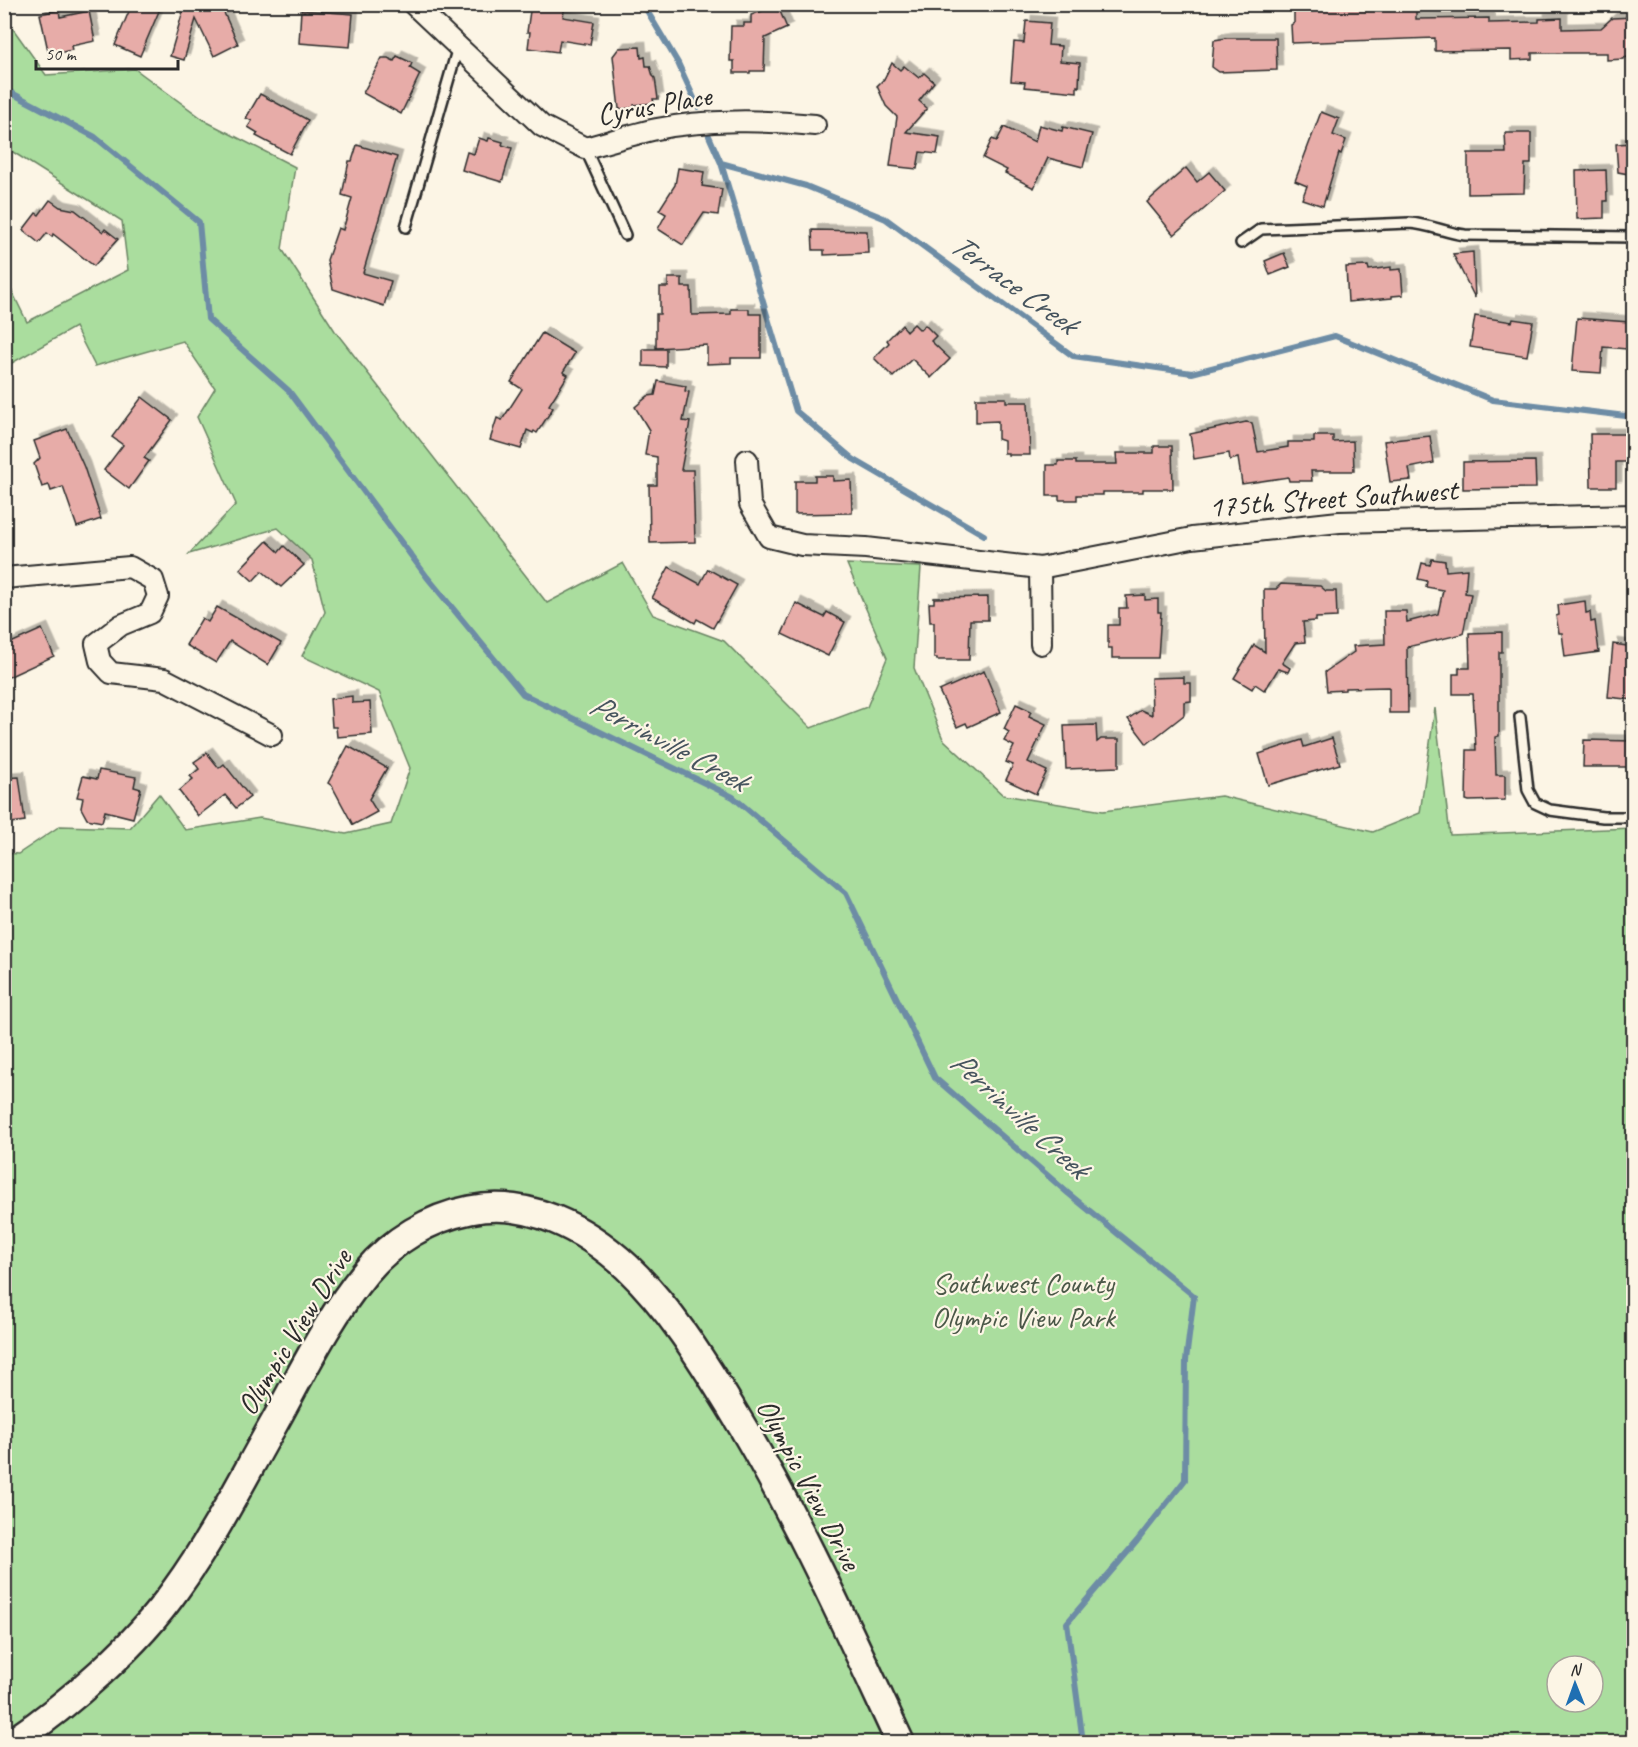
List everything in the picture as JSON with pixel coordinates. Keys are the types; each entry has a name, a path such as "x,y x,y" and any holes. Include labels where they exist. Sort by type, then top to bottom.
{"main road":[{"name":"Olympic View Drive","path":"13,1743 43,1721 117,1655 157,1615 177,1588 221,1518 312,1355 365,1273 390,1248 415,1230 459,1212 501,1207 523,1209 548,1217 587,1236 626,1266 664,1308 712,1376 779,1491 828,1587 900,1743"}],"street":[{"name":"Cyrus Place","path":"412,4 542,126 585,148 659,129 703,124 779,121 815,125"},
{"name":"175th Street Southwest","path":"747,460 750,504 769,537 802,545 866,548 1040,568 1192,538 1339,522 1634,515"},
{"path":"4,578 130,567 153,580 158,596 150,613 120,625 96,644 100,661 111,673 164,680 272,735"},
{"path":"1040,568 1041,644"}],"lane":[{"path":"406,227 458,47"},
{"path":"585,148 625,236"},
{"path":"1241,243 1261,229 1409,223 1426,224 1454,234 1465,235 1634,237"},
{"path":"1520,717 1528,790 1535,803 1550,810 1603,817 1634,817"}],"green space":[{"name":"Southwest County Olympic View Park","path":"6,19 46,75 135,69 207,122 295,167 282,249 335,331 547,603 623,563 653,615 724,641 811,728 867,707 887,658 847,564 921,567 914,668 943,739 1003,795 1103,811 1221,796 1373,832 1420,813 1435,708 1450,835 1633,828 1633,1742 5,1742 5,853 18,854 60,826 130,828 159,794 185,830 260,818 346,834 391,824 410,768 379,692 302,656 325,612 312,560 278,528 189,554 236,504 197,417 215,388 183,341 95,366 75,327 5,367 5,277 27,322 128,270 122,221 5,147 4,127 11,109 5,99"}],"building":[{"path":"132,4 162,4 140,56 115,45"},
{"path":"185,4 220,4 238,44 214,56 196,19 184,60 170,56"},
{"path":"531,4 565,6 563,17 594,22 590,45 560,40 558,52 528,48 530,32 527,32"},
{"path":"758,4 777,4 787,28 765,38 764,71 734,73 734,61 730,61 731,26 744,26 744,23 751,23 751,15 762,11"},
{"path":"1416,4 1416,19 1489,18 1489,23 1539,22 1539,19 1562,18 1562,29 1601,28 1612,18 1634,17 1634,55 1624,59 1607,60 1607,53 1532,53 1532,59 1511,60 1511,50 1435,51 1435,38 1292,43 1291,25 1294,23 1294,10 1302,10 1302,5"},
{"path":"59,10 60,17 89,11 95,41 71,46 72,50 49,55 40,14"},
{"path":"301,10 353,14 350,47 299,43"},
{"path":"1026,21 1050,23 1048,45 1061,46 1060,61 1080,63 1077,92 1024,87 1025,82 1011,81 1014,42 1024,43"},
{"path":"1276,38 1277,70 1219,72 1212,67 1214,40"},
{"path":"640,47 641,58 645,57 646,66 650,66 655,78 658,99 653,99 654,103 634,105 635,108 619,109 613,56 619,48"},
{"path":"397,56 412,63 410,68 420,74 401,114 363,93 382,58 394,61"},
{"path":"892,63 900,70 904,66 919,78 924,73 934,82 919,101 927,108 906,132 940,137 937,154 920,152 917,169 890,166 897,117 886,106 877,86 884,79"},
{"path":"260,94 308,120 290,154 256,136 258,133 248,127 252,121 246,118"},
{"path":"1321,112 1339,119 1333,135 1346,140 1341,154 1339,153 1323,206 1302,199 1307,186 1295,181"},
{"path":"1039,125 1062,131 1063,127 1092,134 1083,167 1048,158 1034,188 1005,173 1007,170 983,158 992,139 997,141 1004,127 1035,142"},
{"path":"1505,133 1531,133 1531,164 1525,164 1524,193 1468,194 1468,153 1506,153"},
{"path":"479,138 503,142 502,145 512,148 502,182 462,170 467,152 474,154"},
{"path":"1634,143 1634,175 1618,172 1616,144"},
{"path":"357,145 397,157 363,273 391,281 384,306 333,289 327,260 338,228 343,230 352,198 342,195 349,161 352,161"},
{"path":"678,168 704,172 702,186 722,189 718,215 704,213 683,245 658,229 666,214 659,210 675,185"},
{"path":"1186,168 1197,182 1209,172 1225,191 1174,235 1147,202"},
{"path":"1606,170 1607,201 1604,201 1604,218 1577,219 1576,171"},
{"path":"50,200 60,207 75,210 103,232 105,229 118,239 94,266 53,234 52,237 47,233 39,243 23,230 36,213 39,215"},
{"path":"812,230 867,231 868,253 824,255 824,250 813,250"},
{"path":"1473,252 1475,298 1453,254"},
{"path":"1284,253 1290,267 1270,275 1265,261"},
{"path":"1368,266 1369,270 1391,267 1391,270 1401,269 1403,295 1348,302 1346,267"},
{"path":"668,278 682,278 682,287 691,287 692,315 731,314 731,309 749,309 749,314 761,314 761,358 731,358 731,363 707,364 707,345 656,348 656,314 660,314 660,287 668,287"},
{"path":"1475,316 1512,322 1513,319 1533,322 1527,356 1470,347"},
{"path":"1577,318 1629,322 1627,349 1603,347 1601,373 1572,371"},
{"path":"914,324 920,330 925,325 936,336 931,341 950,359 931,378 912,359 893,377 874,358 902,325 907,331"},
{"path":"542,333 575,353 563,372 568,375 549,405 553,408 537,433 527,430 521,449 490,440 497,418 502,420 522,389 511,382"},
{"path":"643,349 666,349 666,367 643,366"},
{"path":"658,381 686,386 685,391 689,392 683,421 690,422 681,470 693,470 695,542 650,543 649,485 657,485 657,457 645,455 649,430 635,407 648,396 655,395"},
{"path":"142,397 172,420 144,458 149,461 129,489 104,470 123,445 112,437"},
{"path":"976,398 1006,398 1006,402 1028,402 1030,455 1004,453 1004,441 998,439 998,421 976,422"},
{"path":"1246,422 1252,423 1258,452 1288,447 1288,442 1314,442 1314,436 1333,436 1333,442 1353,441 1354,471 1311,471 1312,481 1289,481 1288,477 1242,484 1238,458 1230,460 1229,453 1194,459 1190,434"},
{"path":"67,429 84,467 101,519 77,527 63,487 51,491 49,485 42,487 34,464 40,458 34,441"},
{"path":"1590,434 1634,434 1634,462 1616,462 1616,487 1591,487"},
{"path":"1430,436 1434,463 1409,468 1411,480 1390,482 1384,441"},
{"path":"1154,446 1172,446 1173,489 1103,492 1103,495 1077,495 1077,500 1059,500 1059,496 1047,496 1047,465 1058,465 1058,461 1076,461 1076,464 1117,464 1116,453 1154,453"},
{"path":"1535,461 1536,488 1463,489 1463,462"},
{"path":"815,476 833,476 833,481 851,480 852,513 795,514 795,481 815,481"},
{"path":"267,541 279,552 284,546 304,565 281,587 262,571 253,581 240,569"},
{"path":"1432,559 1445,561 1446,571 1467,569 1465,593 1471,594 1463,634 1407,647 1408,713 1389,713 1389,687 1345,688 1345,690 1327,691 1325,672 1354,652 1353,646 1385,644 1384,611 1406,611 1407,622 1438,614 1443,590 1426,587 1427,581 1418,579 1422,563 1430,565"},
{"path":"669,567 700,584 708,569 737,585 713,628 697,619 695,623 652,598"},
{"path":"1281,584 1320,586 1326,591 1336,591 1337,617 1316,618 1316,621 1303,622 1305,642 1295,643 1282,663 1290,668 1288,672 1278,669 1266,689 1266,687 1264,690 1255,684 1252,689 1234,678 1254,645 1265,652 1264,589 1276,589"},
{"path":"1145,595 1145,600 1158,599 1158,612 1161,612 1158,658 1112,658 1112,648 1108,648 1108,625 1119,625 1119,608 1127,608 1126,596"},
{"path":"988,597 988,620 970,620 969,660 937,660 934,658 934,622 930,622 929,603 934,603 934,598"},
{"path":"1585,601 1586,613 1590,612 1591,622 1595,621 1599,652 1565,657 1562,633 1559,633 1556,616 1559,615 1558,605"},
{"path":"796,603 824,617 827,612 845,622 828,656 782,634"},
{"path":"217,607 281,643 268,665 230,641 216,663 186,645 202,618 208,622"},
{"path":"42,629 54,656 4,679 4,646"},
{"path":"1502,632 1502,652 1499,652 1499,736 1495,737 1496,775 1505,775 1505,800 1469,801 1466,800 1467,750 1476,750 1473,694 1453,694 1453,674 1459,674 1459,668 1470,668 1469,633"},
{"path":"1613,644 1634,647 1634,700 1608,697"},
{"path":"984,671 1001,712 968,727 966,723 957,727 939,691"},
{"path":"1184,677 1184,683 1191,683 1191,701 1184,702 1184,715 1147,744 1128,719 1141,710 1152,715 1151,678"},
{"path":"352,696 352,703 370,702 372,734 337,737 336,727 332,727 330,699"},
{"path":"1016,704 1031,711 1029,716 1046,724 1028,762 1047,771 1036,794 1006,780 1013,765 1006,762 1014,746 1004,741 1009,732 1004,729"},
{"path":"1096,725 1097,742 1101,739 1119,739 1119,767 1066,769 1064,726"},
{"path":"1332,738 1340,764 1268,785 1259,754 1302,740 1304,747"},
{"path":"1584,740 1634,741 1634,757 1628,757 1628,767 1583,767"},
{"path":"348,746 387,768 369,799 377,812 353,825 332,786 328,783"},
{"path":"207,753 219,768 224,764 250,797 236,808 225,795 198,816 179,791 193,779 190,776 199,769 194,762"},
{"path":"99,770 136,777 134,787 141,789 133,818 105,811 102,822 87,819 81,808 83,798 77,797 83,776 97,779"},
{"path":"19,777 25,821 4,824 4,778"}],"waterway":[{"name":"Terrace Creek","path":"643,4 678,63 698,107"},
{"name":"Perrinville Creek","path":"4,89 95,137 199,222 208,319 289,391 427,577 523,694 733,797 846,893 935,1078 1069,1194 1194,1296 1186,1360 1185,1480 1137,1541 1067,1623 1083,1742"},
{"name":"Terrace Creek","path":"709,136 721,163 806,186 886,219 1073,356 1192,373 1335,336 1493,400 1634,417"},
{"path":"721,163 796,411 853,459 984,535"}]}
